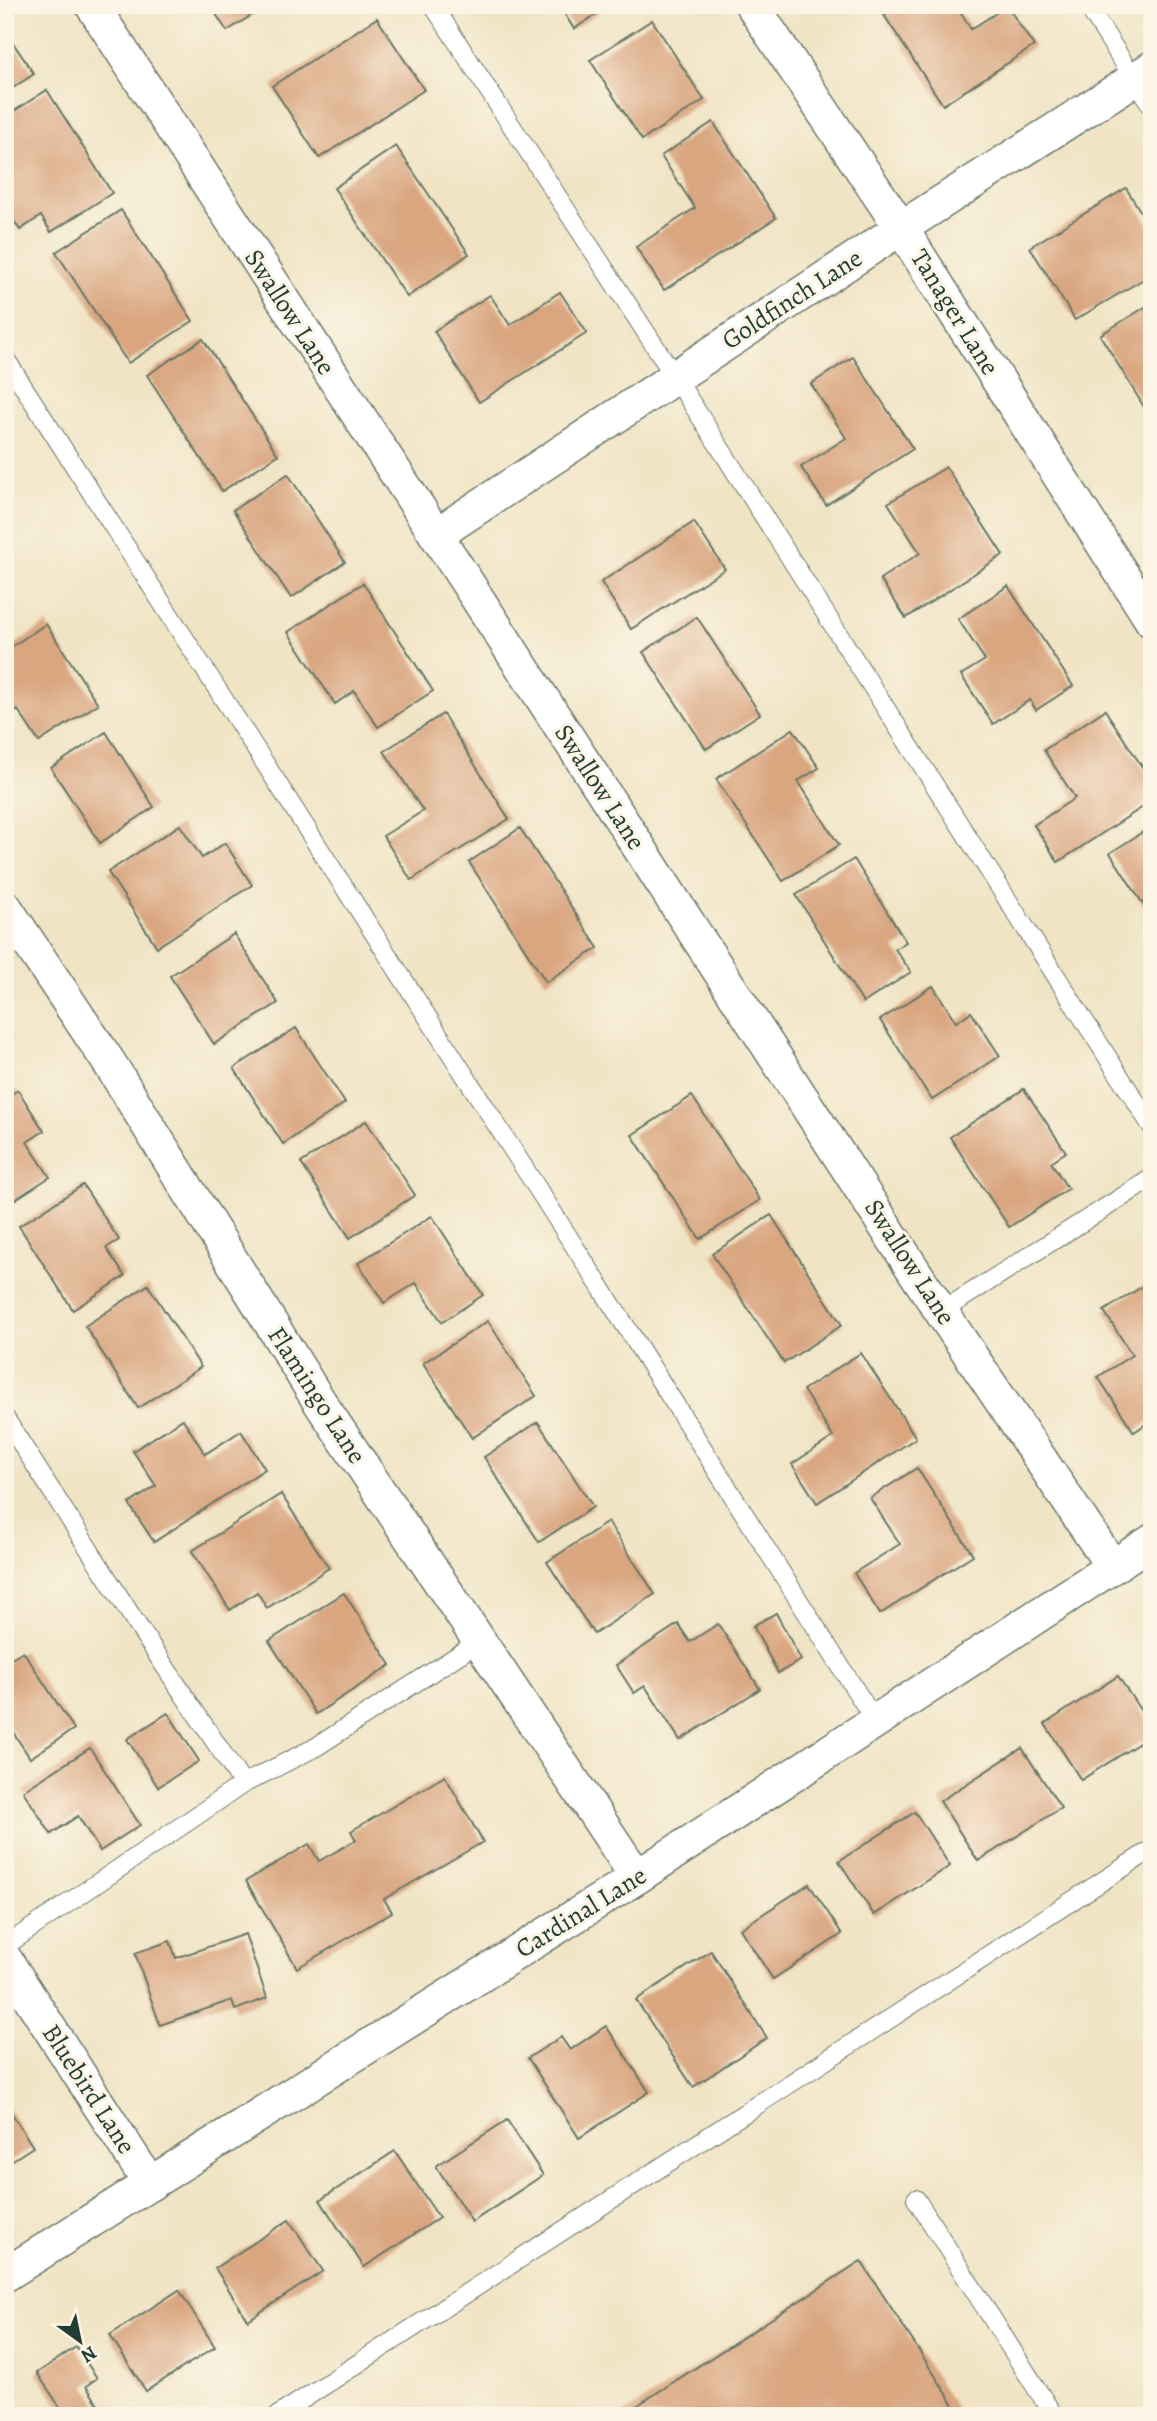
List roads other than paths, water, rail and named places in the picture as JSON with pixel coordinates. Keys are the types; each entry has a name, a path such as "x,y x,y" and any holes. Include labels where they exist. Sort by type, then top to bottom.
{"street":[{"name":"Swallow Lane","path":"92,5 942,1311 1112,1566"},
{"name":"Tanager Lane","path":"752,5 901,228 1152,621"},
{"name":"Goldfinch Lane","path":"436,535 901,228 1146,85"},
{"name":"Flamingo Lane","path":"5,907 110,1064 319,1401 637,1877"},
{"name":"Cardinal Lane","path":"5,2275 637,1877 1152,1541"},
{"name":"Bluebird Lane","path":"5,1959 150,2184"}],"lane":[{"path":"433,5 675,377 1152,1127"},
{"path":"1087,5 1146,85"},
{"path":"5,358 875,1721"},
{"path":"942,1311 1152,1178"},
{"path":"5,1418 243,1784"},
{"path":"5,1946 243,1784 316,1747 480,1641"},
{"path":"277,2416 1152,1849"},
{"path":"916,2199 1054,2416"}]}
